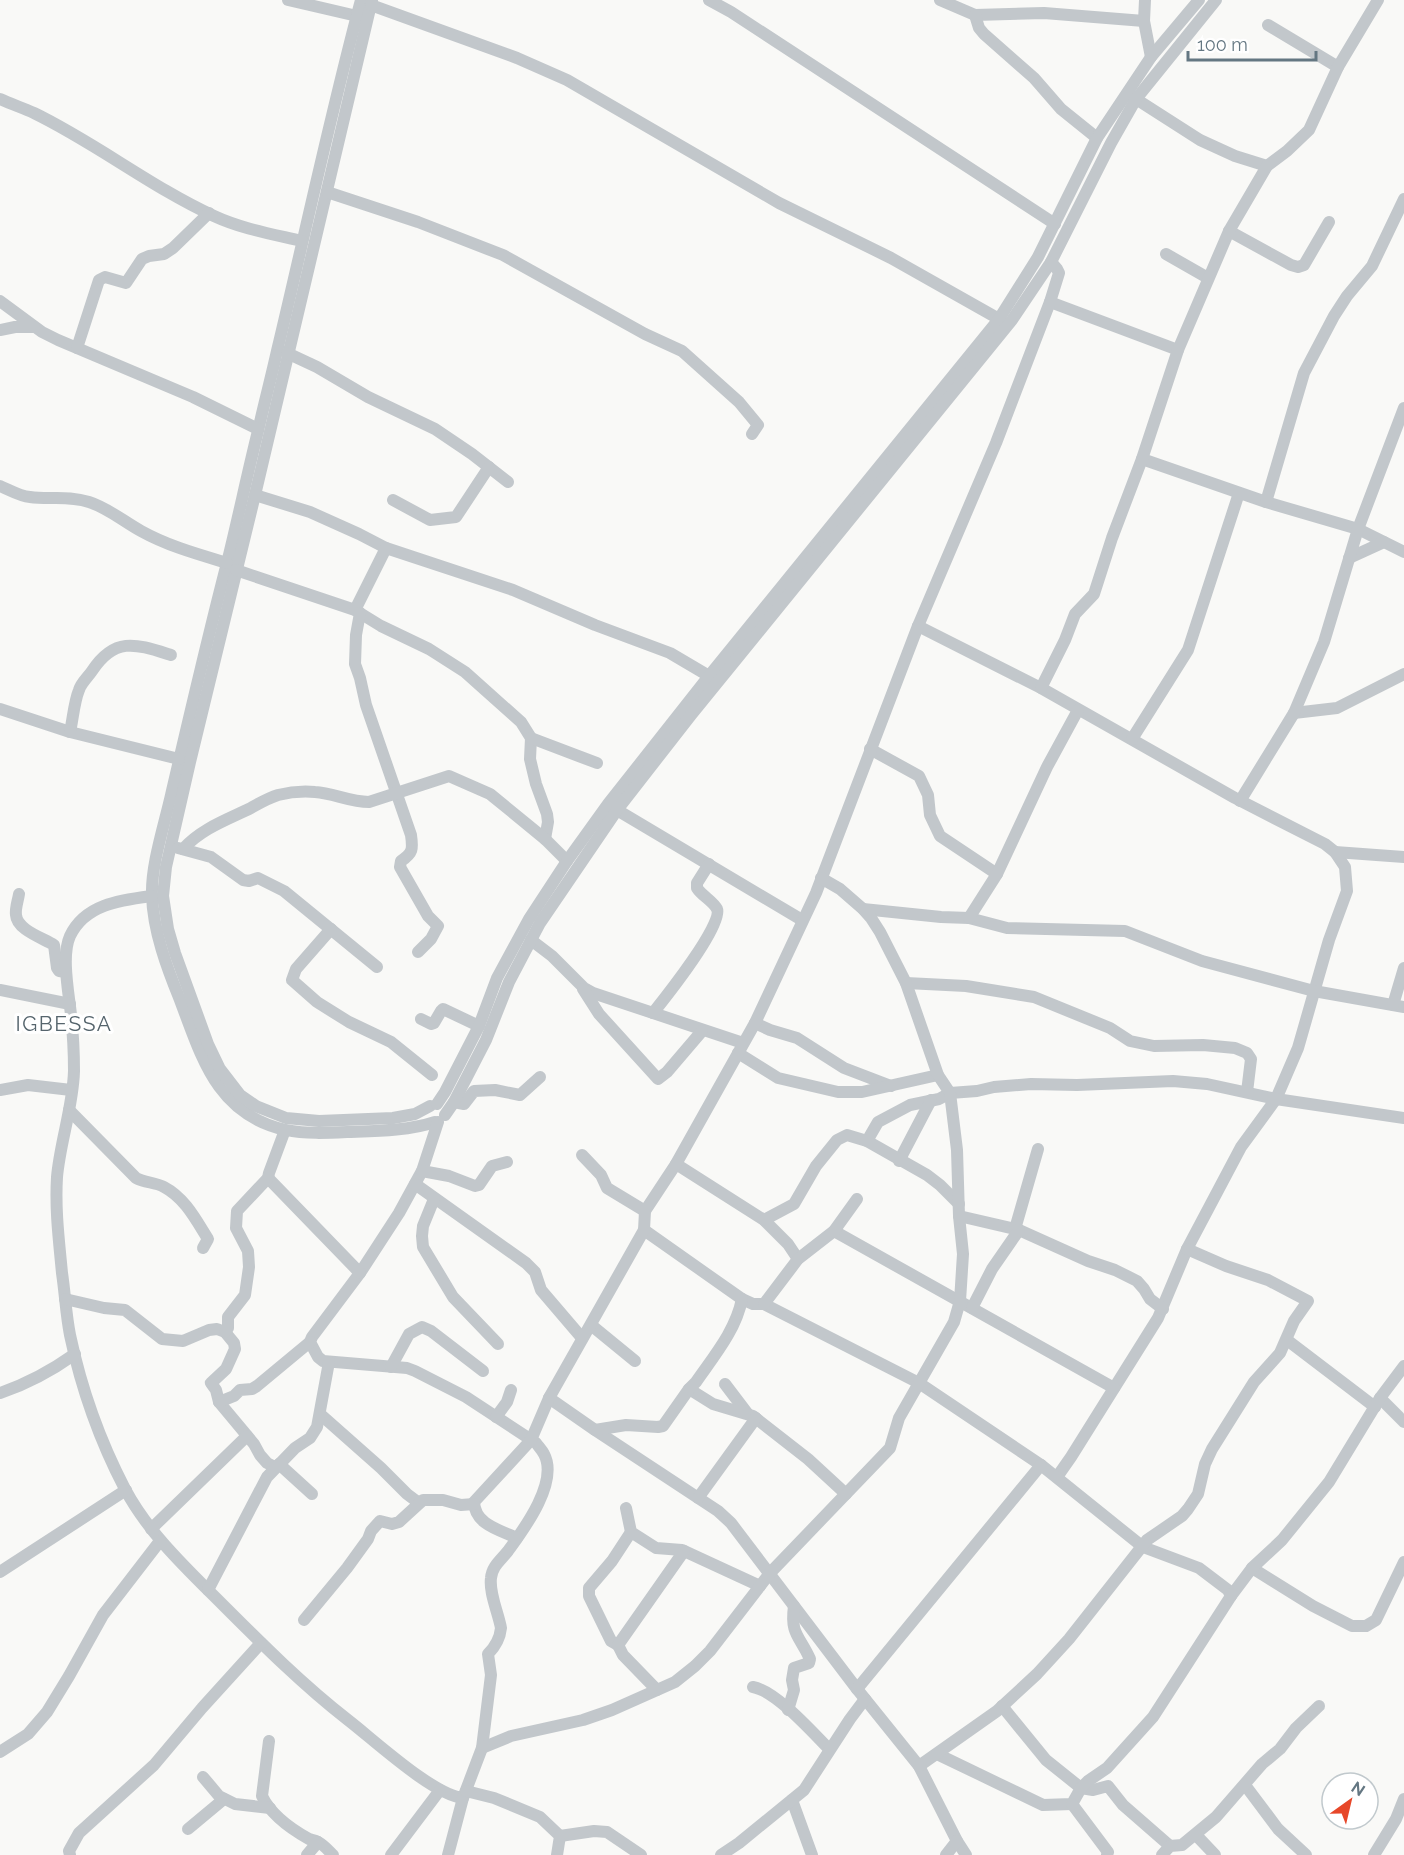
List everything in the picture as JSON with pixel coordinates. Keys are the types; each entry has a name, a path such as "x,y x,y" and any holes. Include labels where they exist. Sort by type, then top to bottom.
{"street":[{"path":"288,0 357,16"},
{"path":"709,0 731,12 1055,224"},
{"path":"731,12 738,0"},
{"path":"940,0 975,15 1044,6 1144,21"},
{"path":"1145,0 1144,21 1150,57"},
{"path":"368,2 357,16 258,429 177,848 164,874 163,896 168,928 181,969 208,1044 220,1069 234,1089 263,1109 286,1118 319,1122 385,1119 416,1114 433,1105 445,1092 479,1026 497,978 529,919 567,861 628,776 999,319 1038,257 1097,138 1150,57 1198,0"},
{"path":"368,2 327,192 255,495 231,566 179,759 155,865 152,896 158,933 172,979 211,1076 230,1101 245,1113 285,1130 323,1133 397,1129 439,1120 454,1102 486,1040 509,982 531,940 580,862 617,810 691,715 1012,320 1051,262 1111,143 1136,99 1216,0"},
{"path":"1041,688 1075,614 1094,594 1178,350 1229,231 1267,166 1310,130 1338,67 1378,0"},
{"path":"368,2 517,58 567,80 779,203 891,258 999,319"},
{"path":"975,15 984,34 1035,78 1061,109 1097,138"},
{"path":"1268,25 1338,67"},
{"path":"0,99 61,128 177,197 209,213 247,228 302,241"},
{"path":"1136,99 1200,140 1235,156 1267,166"},
{"path":"327,192 418,222 503,255 682,351 739,402 758,425 752,434"},
{"path":"1266,502 1304,373 1334,316 1372,266 1404,199"},
{"path":"76,348 99,280 105,277 126,283 142,259 164,254 190,233 209,213"},
{"path":"1229,231 1298,267 1304,265 1329,222"},
{"path":"1166,254 1208,278"},
{"path":"517,1539 489,1526 477,1513 474,1504 476,1499 531,1440 549,1398 644,1230 645,1211 676,1164 755,1023 816,893 918,626 996,443 1050,302 1059,273 1058,268 1051,262"},
{"path":"1050,302 1178,350"},
{"path":"0,325 5,305 35,327 58,340 193,398 258,429"},
{"path":"0,330 35,327"},
{"path":"287,353 368,397 435,429 508,482"},
{"path":"1240,801 1294,713 1324,642 1358,529 1404,408"},
{"path":"1142,459 1266,502 1358,529 1404,552"},
{"path":"393,500 430,520 456,517 489,467"},
{"path":"0,486 27,497 62,497 86,501 188,552 357,612 429,649 465,672 521,722 531,738 530,759 547,814 545,839"},
{"path":"1132,739 1188,650 1239,493"},
{"path":"255,495 310,512 386,548 513,590 595,625 670,653 709,676"},
{"path":"1349,558 1384,542"},
{"path":"386,548 357,612 355,664 366,705 410,828 412,839 410,855 401,861 400,867 428,916 438,926 431,939 418,952"},
{"path":"918,626 1041,688 1240,801 1305,833 1335,852 1345,867 1347,891 1329,940 1298,1048 1276,1099 1241,1147 1187,1249 1163,1309 1057,1477"},
{"path":"70,732 78,692 100,658 106,653 118,646 135,646 171,654"},
{"path":"1294,713 1337,708 1404,674"},
{"path":"1392,680 1404,687"},
{"path":"0,709 70,732 179,759"},
{"path":"969,918 997,874 1047,767 1078,710"},
{"path":"531,738 597,763"},
{"path":"870,749 919,776 928,795 930,815 940,836 997,874"},
{"path":"177,848 212,826 278,795 314,792 340,796 357,802 369,802 449,776 490,794 545,839 567,861"},
{"path":"617,810 802,920"},
{"path":"177,848 211,857 243,880 258,878 278,887 377,967"},
{"path":"1335,852 1404,855"},
{"path":"653,1013 695,957 717,916 716,907 697,888 697,883 709,864"},
{"path":"482,1748 511,1736 583,1720 612,1710 675,1682 695,1666 710,1652 770,1573 890,1448 899,1418 954,1322 960,1301 963,1254 957,1150 950,1093 938,1076 906,983 871,918 849,896 821,878"},
{"path":"18,894 17,920 25,928 54,945 57,968 59,971 66,972"},
{"path":"152,896 116,901 97,908 80,922 70,937 66,972 74,1073 57,1177 56,1224 69,1332 101,1435 126,1490 160,1541 261,1643 333,1708 407,1767 440,1790 452,1796 494,1798 540,1817 560,1836"},
{"path":"863,909 969,918 1006,928 1125,931 1202,961 1314,991 1399,1006 1404,968"},
{"path":"331,929 296,969 292,980 317,1002 349,1022 392,1042 432,1075"},
{"path":"531,940 552,956 584,988 598,995 702,1030 740,1048 778,1078 838,1092 862,1092 938,1076"},
{"path":"906,983 966,986 1034,997 1110,1028 1130,1041 1142,1044 1203,1045 1243,1050 1251,1059 1247,1092"},
{"path":"584,988 582,989 599,1014 658,1079 667,1072 702,1030"},
{"path":"0,990 70,1004"},
{"path":"420,1019 434,1023 444,1009 479,1026"},
{"path":"755,1023 797,1038 844,1068 892,1086"},
{"path":"454,1102 464,1104 474,1091 495,1090 520,1095 540,1077"},
{"path":"867,1141 878,1122 910,1105 939,1099 950,1093 1031,1084 1077,1085 1173,1081 1206,1084 1276,1099 1404,1118"},
{"path":"0,1090 28,1085 71,1090"},
{"path":"899,1161 931,1100"},
{"path":"219,1402 240,1390 257,1386 310,1342 360,1273 382,1241 422,1171 443,1108 433,1105"},
{"path":"69,1110 136,1178 164,1187 185,1204 208,1239 203,1248"},
{"path":"225,1332 228,1328 228,1317 241,1301 246,1289 249,1256 236,1228 237,1211 268,1178 285,1130"},
{"path":"764,1220 794,1204 816,1167 837,1140 847,1135 867,1141 936,1181 959,1210 1017,1230 1137,1281 1150,1299 1163,1309"},
{"path":"972,1308 992,1269 1017,1230 1038,1149"},
{"path":"582,1155 601,1175 607,1188 645,1211"},
{"path":"422,1171 449,1176 475,1186 481,1182 492,1166 507,1162"},
{"path":"676,1164 764,1220 788,1244 798,1259"},
{"path":"268,1178 360,1273"},
{"path":"415,1184 526,1263 535,1272 541,1290 582,1338"},
{"path":"434,1199 423,1226 423,1247 453,1297 498,1344"},
{"path":"764,1304 798,1259 834,1231 857,1199"},
{"path":"644,1230 742,1299 753,1304 764,1304 919,1383 1041,1465 1143,1547 1199,1568 1228,1590 1231,1596"},
{"path":"834,1231 1114,1388"},
{"path":"919,1766 1002,1706 1051,1660 1147,1540 1182,1516 1194,1501 1212,1449 1260,1373 1274,1361 1287,1340 1294,1321 1308,1301 1268,1280 1226,1266 1187,1249"},
{"path":"65,1299 104,1308 125,1310 162,1339 183,1341 209,1330 217,1329 225,1332 234,1342 235,1349 226,1369 211,1383 216,1390 219,1402 267,1463 277,1465 312,1494"},
{"path":"595,1430 626,1425 663,1426 732,1328 742,1299"},
{"path":"591,1325 635,1361"},
{"path":"391,1366 409,1334 422,1327 431,1331 483,1371"},
{"path":"1287,1340 1404,1422"},
{"path":"310,1342 318,1357 323,1361 407,1368 449,1387 531,1440 544,1454 547,1461 546,1484 538,1502 517,1539 494,1566 491,1577 501,1628 500,1636 488,1654 491,1675 482,1748 465,1795 448,1855"},
{"path":"0,1393 24,1384 75,1354"},
{"path":"208,1590 267,1477 295,1448 310,1438 317,1427 329,1362"},
{"path":"1072,1804 1081,1788 1107,1768 1153,1717 1231,1596 1252,1568 1282,1540 1329,1482 1377,1402 1404,1366"},
{"path":"725,1384 751,1416 801,1453 846,1494"},
{"path":"689,1389 713,1404 751,1416"},
{"path":"496,1417 507,1402 511,1390"},
{"path":"549,1398 718,1511 731,1523 861,1694 919,1766 966,1855"},
{"path":"320,1414 381,1468 406,1494 419,1503"},
{"path":"699,1498 751,1416"},
{"path":"152,1529 247,1436"},
{"path":"722,1855 792,1800 810,1782 861,1694 1041,1465"},
{"path":"0,1572 126,1490"},
{"path":"304,1620 347,1568 380,1521 392,1524 399,1522 423,1500 443,1500 461,1505 474,1504"},
{"path":"626,1508 631,1532 612,1561 588,1590 611,1641 618,1645 623,1655 657,1690"},
{"path":"631,1532 656,1548 684,1551 760,1586"},
{"path":"0,1752 28,1734 47,1712 95,1626 160,1541"},
{"path":"618,1645 684,1551"},
{"path":"1252,1568 1313,1606 1352,1626 1366,1626 1376,1620 1404,1562"},
{"path":"788,1710 794,1690 792,1680 794,1668 809,1663 810,1659 797,1638 792,1624 795,1606"},
{"path":"70,1855 69,1851 80,1833 154,1765 261,1643"},
{"path":"753,1687 765,1690 829,1749"},
{"path":"1002,1706 1046,1760 1081,1788 1093,1790 1108,1786 1166,1850 1182,1845 1216,1817 1262,1764 1280,1749 1296,1728 1319,1706"},
{"path":"269,1741 262,1796 270,1809 290,1827 318,1842 333,1855"},
{"path":"937,1754 1043,1805 1072,1804"},
{"path":"203,1777 224,1799 238,1805 270,1809"},
{"path":"1245,1785 1278,1829 1306,1855"},
{"path":"391,1855 440,1790"},
{"path":"188,1829 224,1799"},
{"path":"1374,1855 1396,1819 1404,1799"},
{"path":"792,1800 812,1855"},
{"path":"1072,1804 1100,1839 1108,1852 1107,1855"},
{"path":"560,1836 594,1831 608,1832 641,1855"},
{"path":"1196,1835 1215,1855"},
{"path":"557,1855 560,1836"},
{"path":"946,1855 957,1841"},
{"path":"307,1855 318,1842"}],"district":[{"name":"IGBESSA","path":"64,1023"}]}
